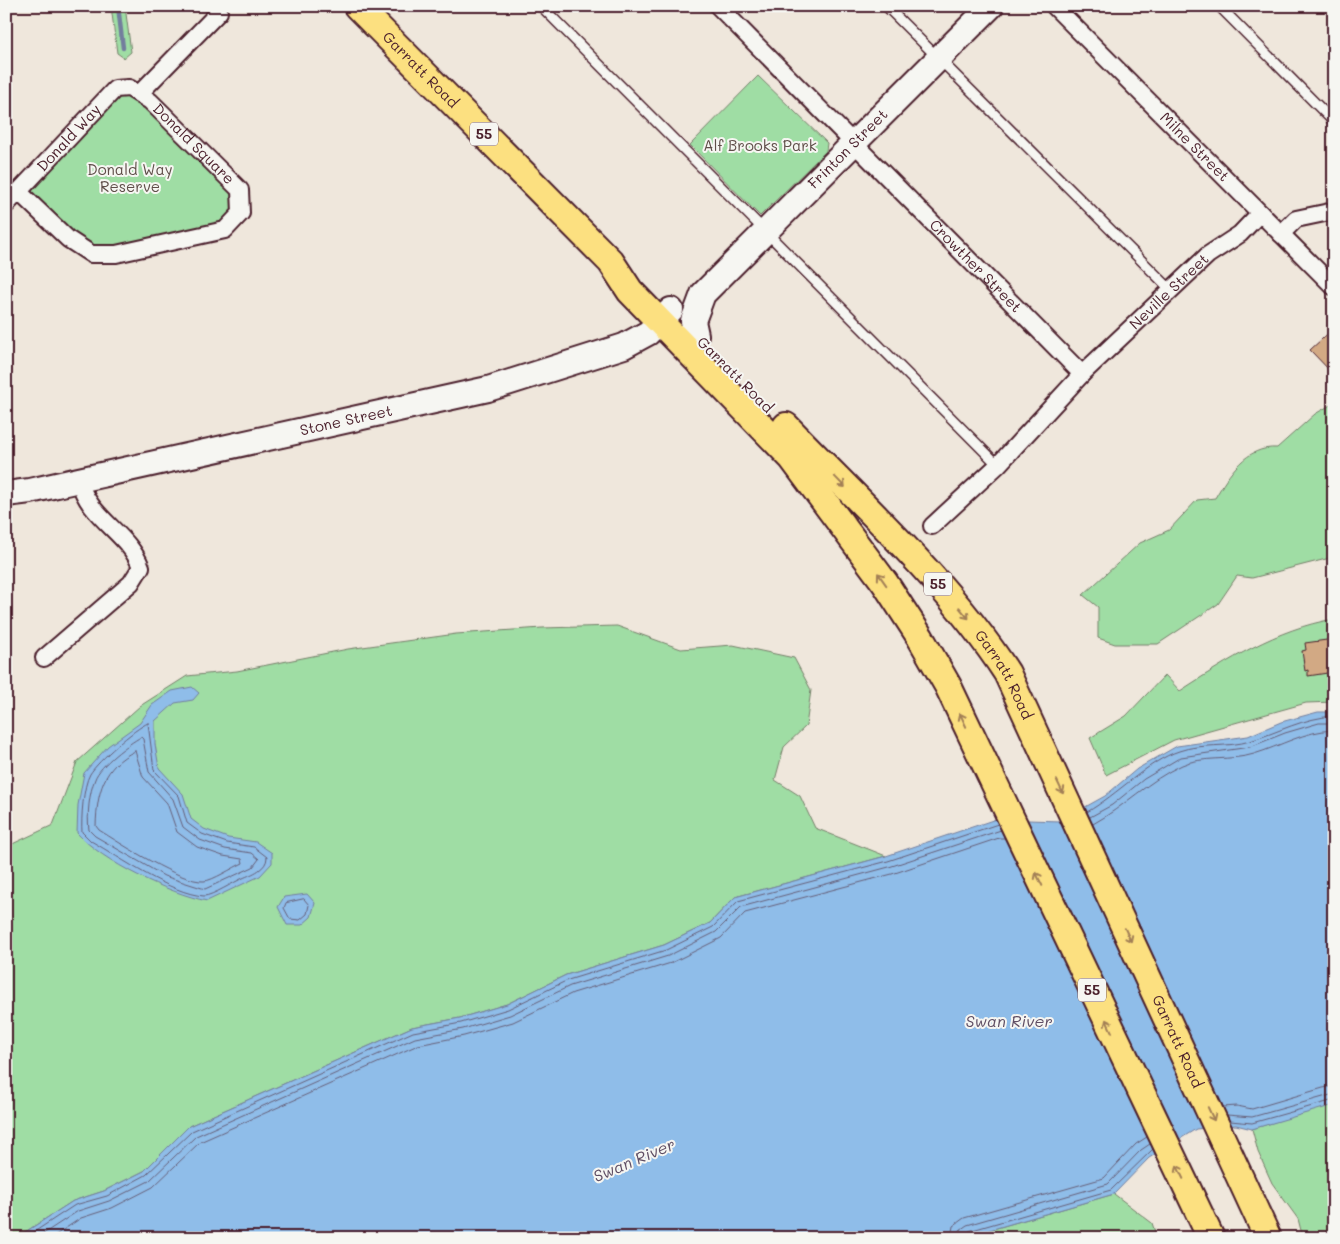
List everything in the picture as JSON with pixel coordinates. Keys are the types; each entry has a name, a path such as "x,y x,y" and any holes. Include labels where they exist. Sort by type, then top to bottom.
{"main road":[{"name":"Garratt Road","path":"357,6 611,262 630,291 663,310 696,335 941,586 985,638 1007,673 1268,1238"},
{"name":"Garratt Road","path":"663,310 792,458 860,547 920,637 948,686 1206,1227"}],"street":[{"name":"Crowther Street","path":"718,6 1082,374"},
{"name":"Frinton Street","path":"696,335 694,321 704,294 991,6"},
{"name":"Milne Street","path":"1054,6 1334,287"},
{"path":"139,94 219,12"},
{"name":"Donald Way","path":"6,205 115,89 129,88 139,94"},
{"name":"Donald Square","path":"19,192 68,240 91,254 116,254 225,230 241,213 240,190 150,101 139,94"},
{"path":"1281,234 1296,219 1334,211"},
{"name":"Neville Street","path":"1082,374 1208,255 1240,234 1260,213"},
{"path":"663,310 673,302 704,294"},
{"name":"Stone Street","path":"6,494 30,491 488,389 624,346 644,336 663,310"},
{"path":"932,526 998,465 1082,374"},
{"path":"44,658 131,583 141,568 135,551 88,504 79,480"}],"lane":[{"path":"541,6 998,465"},
{"path":"886,6 1172,291"},
{"path":"1220,6 1334,122"}],"green space":[{"path":"111,6 125,6 131,52 124,58 117,53"},
{"name":"Alf Brooks Park","path":"758,76 827,143 826,151 760,216 690,145"},
{"name":"Donald Way Reserve","path":"129,88 240,190 225,230 116,254 68,239 17,198 115,89"},
{"path":"1334,403 1334,557 1252,578 1237,576 1218,604 1158,644 1115,644 1098,638 1098,607 1083,595 1140,543 1169,530 1197,500 1215,498 1233,471 1247,457 1266,449 1277,448 1315,414"},
{"path":"1334,619 1334,702 1306,703 1174,740 1106,775 1090,738 1126,716 1165,675 1180,691 1235,657 1272,638 1292,630"},
{"path":"617,626 681,649 733,645 794,658 811,690 806,726 784,747 775,780 800,796 815,828 886,856 735,897 710,923 664,945 566,975 507,1004 460,1018 412,1027 189,1126 144,1171 104,1191 73,1201 16,1238 6,1238 6,847 53,825 77,762 140,706 187,676 237,671 348,649 456,634 542,628"},
{"path":"1334,1105 1334,1238 1303,1238 1298,1219 1272,1183 1258,1152 1252,1129"},
{"path":"1114,1194 1152,1223 1157,1238 962,1238"}],"water":[{"path":"192,687 199,693 193,700 175,703 155,721 155,744 159,768 183,794 191,819 204,829 228,838 256,842 272,853 272,863 260,876 207,901 174,891 137,875 103,855 77,833 78,805 84,773 108,746 140,723 152,705 172,691"},
{"name":"Swan River","path":"1318,712 1334,712 1334,1105 1252,1129 1236,1125 1196,1129 1149,1158 1114,1194 962,1238 16,1238 73,1201 104,1191 144,1171 189,1126 412,1027 460,1018 507,1004 566,975 664,945 710,923 735,897 886,856 996,819 1060,821 1105,796 1137,769 1177,746 1248,736 1281,722"},
{"path":"307,894 315,903 311,917 302,925 287,925 278,907 284,897"}],"building":[{"path":"1334,328 1334,375 1310,350"},
{"path":"1334,639 1334,672 1308,676 1308,670 1305,671 1302,651 1306,650 1305,643"}],"waterway":[{"path":"118,6 123,48"}]}
